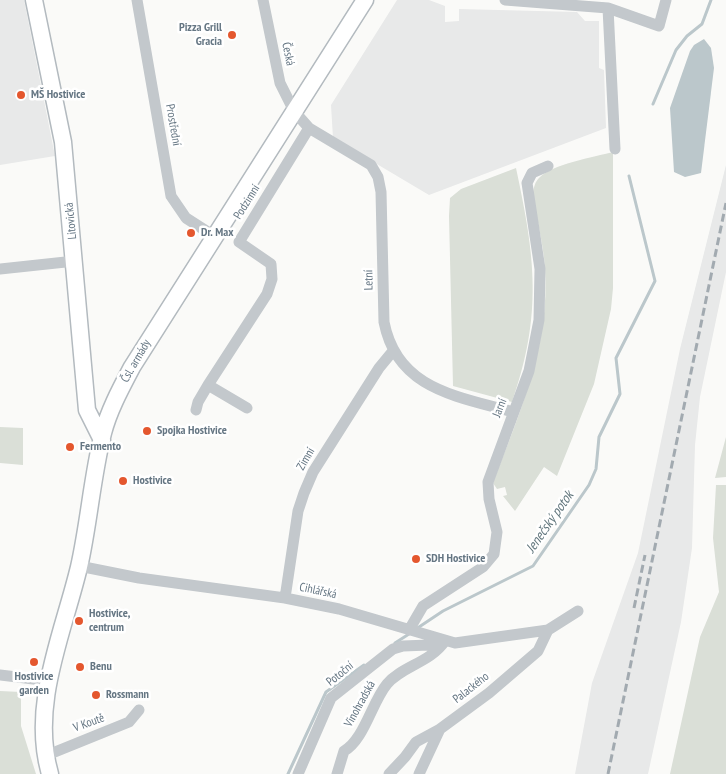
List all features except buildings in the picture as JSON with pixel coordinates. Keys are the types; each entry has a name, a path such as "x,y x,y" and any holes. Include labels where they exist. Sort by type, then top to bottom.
{"main road":[{"name":"Litovická","path":"34,0 63,142 87,410 102,440"},
{"name":"Čsl. armády","path":"50,774 45,756 43,717 50,681 79,566 102,440 116,397 132,367 214,236 365,0"},
{"path":"85,395 100,402 116,397"}],"street":[{"name":"Prostřední","path":"137,0 171,196 186,218 214,236"},
{"name":"Česká","path":"263,0 280,83 294,111"},
{"path":"505,0 608,8 659,26 666,0"},
{"path":"608,8 615,149"},
{"name":"Letní","path":"294,111 309,128 371,165 378,177 381,192 384,322 388,340 394,351 412,375 432,388 512,412"},
{"name":"Podzimní","path":"196,410 198,402 208,385 267,294 272,279 271,264 239,242 309,128"},
{"name":"Jarní","path":"413,631 423,606 483,567 494,554 497,532 489,499 488,482 512,412 529,371 539,320 540,269 527,183 532,173 548,166"},
{"path":"0,269 75,261"},
{"name":"Zimní","path":"285,598 298,511 313,472 369,384 394,351"},
{"path":"208,385 246,408"},
{"name":"Cihlářská","path":"79,566 139,578 285,598 338,609 455,643 548,630"},
{"path":"548,630 578,611"},
{"name":"Palackého","path":"419,774 440,729 488,693 538,651 548,630"},
{"name":"Potoční","path":"298,774 332,698 393,649 403,646 429,645 441,639"},
{"name":"Vinohradská","path":"337,774 344,751 353,746 388,682 438,652 441,639"},
{"path":"0,676 50,681"},
{"name":"V Koutě","path":"45,756 129,722 139,710"},
{"path":"389,774 416,742 440,729"}],"shaded area":[{"name":"MŠ Hostivice","path":"0,0 24,0 55,156 0,165"},
{"path":"397,0 429,0 445,6 445,22 459,21 459,9 577,12 585,21 599,21 599,68 604,70 606,128 429,195 333,138 331,105"},
{"path":"704,39 711,48 714,68 701,173 685,177 674,172 670,108 690,51 694,45"},
{"path":"613,152 613,288 611,309 594,384 557,476 544,467 515,511 503,496 507,495 505,487 497,489 493,483 523,404 538,352 543,324 545,267 533,192 534,186 539,178 553,169"},
{"path":"726,165 726,272 700,397 695,445 692,548 681,622 648,774 575,774 592,683 638,553 680,349"},
{"path":"516,168 528,230 533,285 528,340 522,370 512,402 453,386 449,216 450,198 461,189"},
{"path":"0,427 23,428 23,465 0,463"},
{"path":"726,437 726,477 715,478"},
{"path":"716,485 726,485 726,774 670,774 700,637 719,592 713,538"},
{"path":"0,691 21,692 21,726 36,774 0,774"}],"waterway":[{"name":"Jenečský potok","path":"653,104 676,50 687,36 702,24 711,0"},
{"name":"Jenečský potok","path":"416,629 443,611 533,566 589,485 596,469 599,437 620,394 616,358 655,281 629,176"},
{"name":"Jenečský potok","path":"395,643 409,634"},
{"name":"Jenečský potok","path":"288,774 326,692 364,665"}],"railway":[{"path":"608,774 726,203"},
{"path":"634,608 645,555"}],"place":[{"name":"Pizza Grill Gracia","path":"232,35"},
{"name":"MŠ Hostivice","path":"21,95"},
{"name":"Dr. Max","path":"191,233"},
{"name":"Spojka Hostivice","path":"147,431"},
{"name":"Fermento","path":"70,447"},
{"name":"Hostivice","path":"123,481"},
{"name":"SDH Hostivice","path":"416,559"},
{"name":"Hostivice, centrum","path":"79,621"},
{"name":"Hostivice garden","path":"34,662"},
{"name":"Benu","path":"80,667"},
{"name":"Rossmann","path":"96,695"}]}
